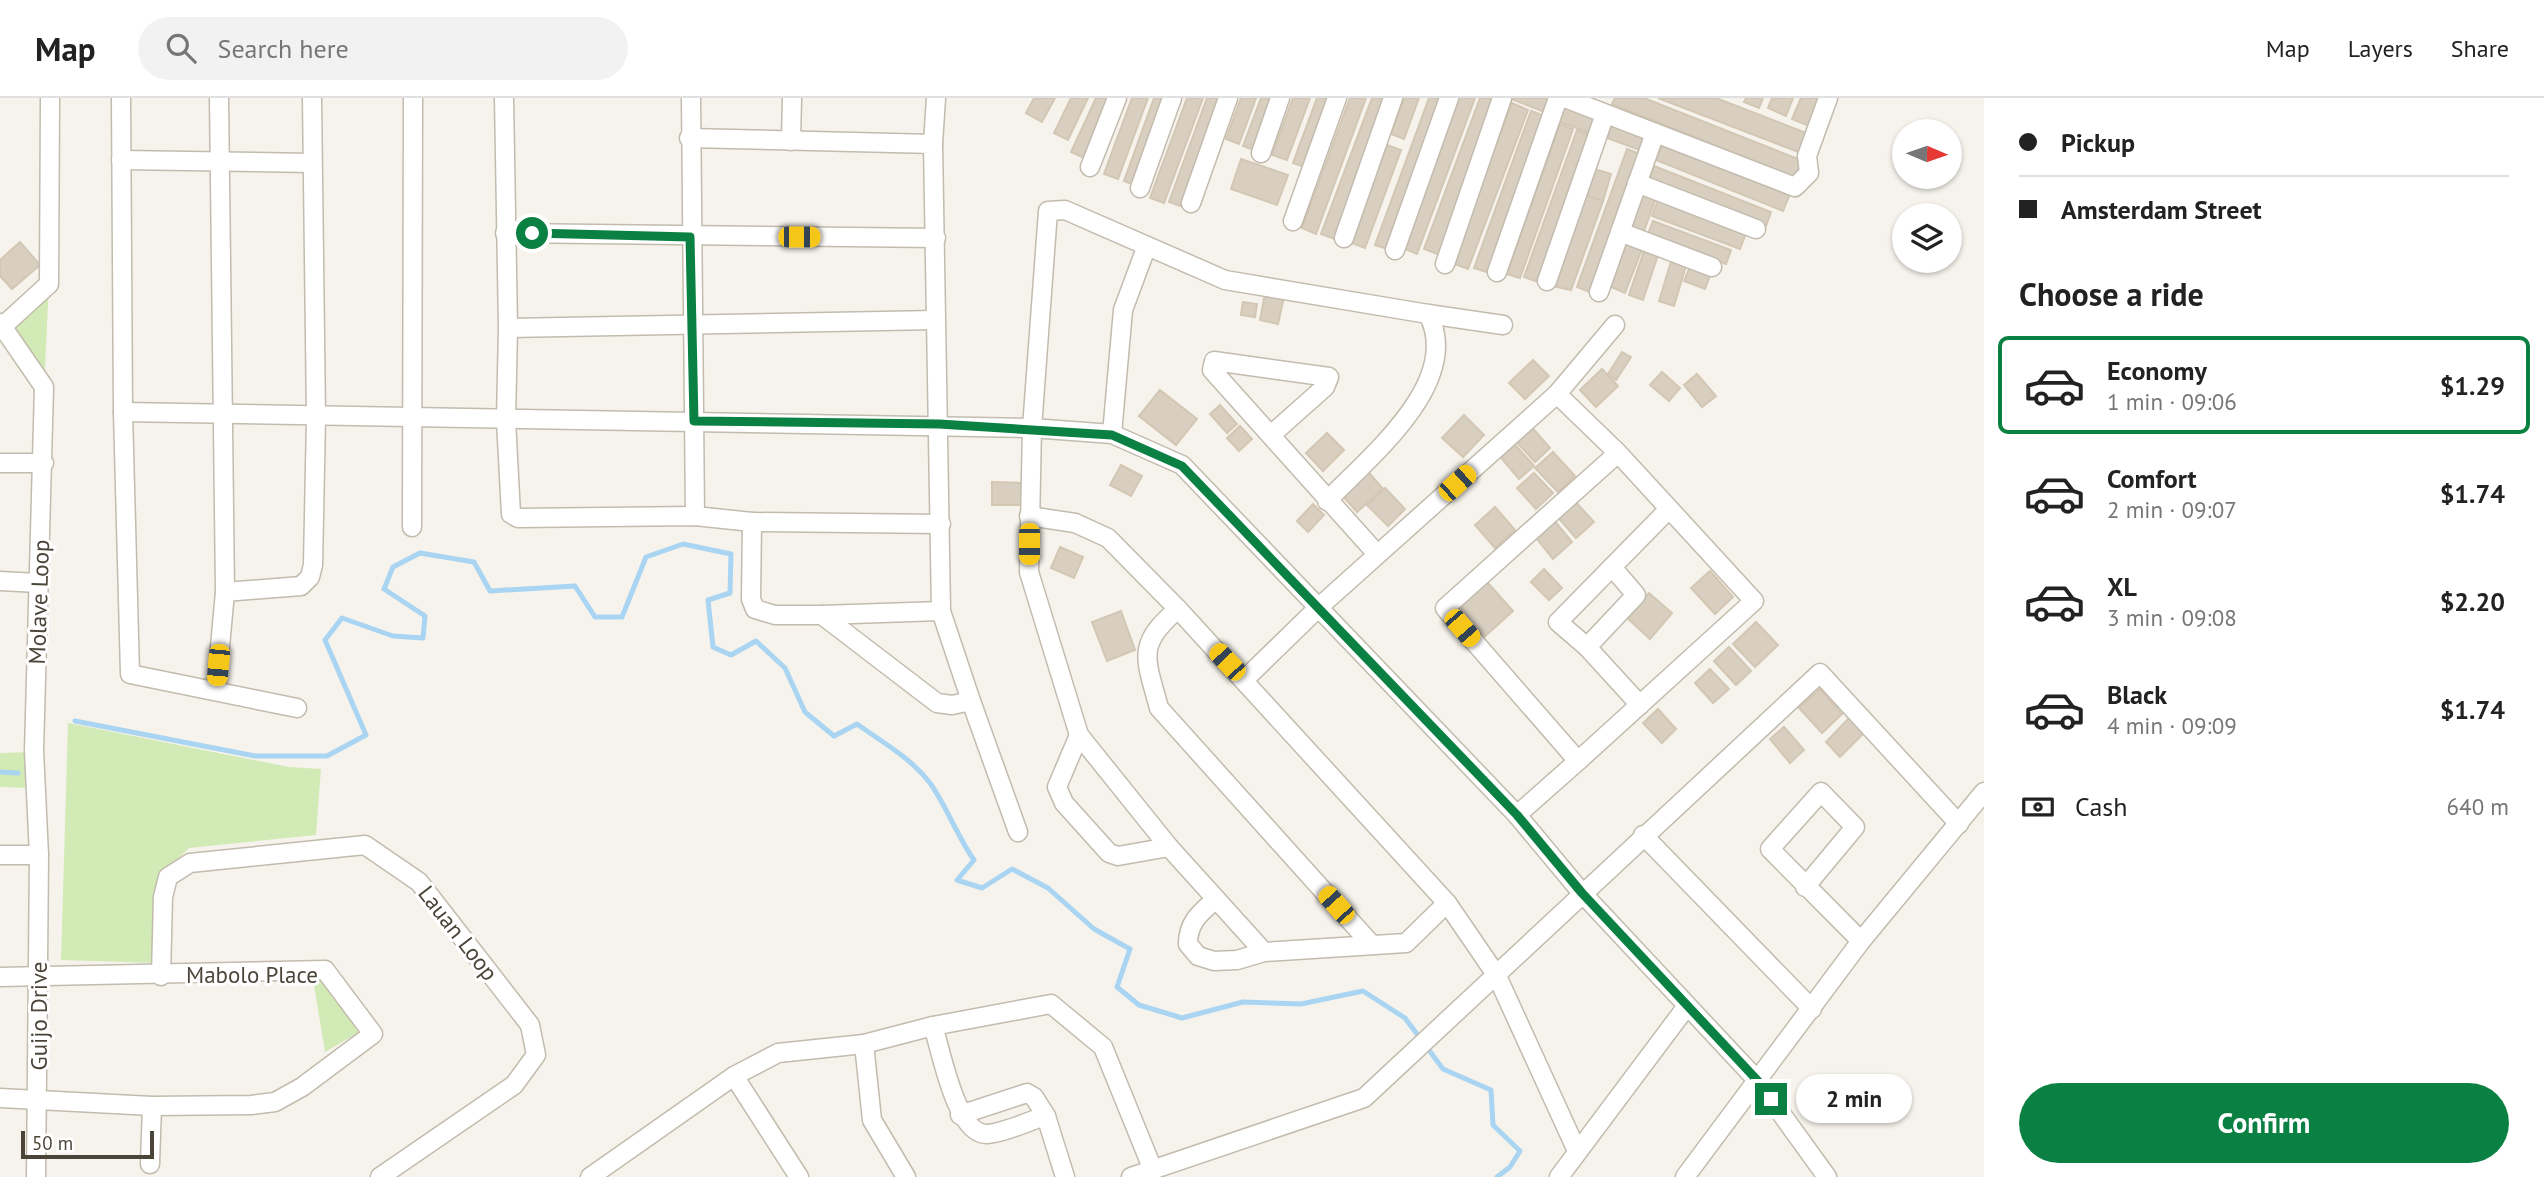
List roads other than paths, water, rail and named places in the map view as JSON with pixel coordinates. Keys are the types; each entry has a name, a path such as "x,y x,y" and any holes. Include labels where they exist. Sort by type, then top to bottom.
{"street":[{"path":"1,325 49,284 50,98"},
{"path":"121,98 130,674 297,708"},
{"path":"216,690 225,592 219,98"},
{"path":"225,592 301,586 310,577 313,565 316,418 312,98"},
{"path":"412,527 413,98"},
{"path":"504,98 508,327 506,420 508,498 511,514 518,518 695,516 752,522 941,524"},
{"path":"691,98 689,138 695,516"},
{"path":"790,141 792,98"},
{"path":"936,98 933,144 941,611 1018,832"},
{"path":"1090,167 1117,98"},
{"path":"1140,188 1172,98"},
{"path":"1191,203 1228,98"},
{"path":"1261,153 1280,98"},
{"path":"1293,221 1337,98"},
{"path":"1344,238 1393,98"},
{"path":"1395,250 1449,98"},
{"path":"1445,264 1502,98"},
{"path":"1497,272 1558,98"},
{"path":"1565,98 1601,108 1655,133 1795,187 1809,173 1807,156 1828,98"},
{"path":"1547,281 1601,108"},
{"path":"1599,292 1655,133"},
{"path":"689,138 933,144"},
{"path":"121,160 312,163"},
{"path":"1637,183 1756,229"},
{"path":"1264,952 1169,847 1079,735 1029,572 1032,428 1048,211 1065,210 1146,248 1225,280 1503,325"},
{"path":"1620,232 1712,267"},
{"path":"505,233 936,238"},
{"path":"1112,435 1123,310 1146,248"},
{"path":"1326,501 1404,421 1432,377 1437,331 1428,314"},
{"path":"508,327 935,320"},
{"name":"Molave Loop","path":"1,325 44,387 34,762 39,855"},
{"path":"1244,680 1377,554 1557,394 1615,325"},
{"path":"1271,435 1325,387 1329,377 1214,361 1212,370 1326,501 1377,554"},
{"path":"1517,815 1754,601 1618,453 1557,394"},
{"path":"124,412 316,418 939,424 1032,428 1112,435 1182,466 1517,815 1582,893 1757,1080 1827,1177"},
{"path":"1578,761 1445,608 1618,453"},
{"path":"0,463 44,463"},
{"path":"1640,705 1587,647 1558,622 1669,509"},
{"path":"1029,516 1075,523 1108,538 1244,680 1447,903 1497,976 1577,1151"},
{"path":"752,522 751,599 755,609 775,615 941,611"},
{"path":"1587,647 1636,595 1612,567"},
{"path":"0,581 38,583"},
{"path":"1178,609 1149,639 1147,662 1159,708 1372,945"},
{"path":"822,615 937,703 952,705 971,701"},
{"path":"1131,1177 1364,1098 1497,976 1643,835 1820,673 1959,824"},
{"path":"1079,735 1057,787 1065,803 1109,853 1118,856 1169,847"},
{"path":"1805,887 1854,827 1821,792 1770,849 1805,887 1861,941"},
{"path":"1685,1177 1861,941 1984,792"},
{"path":"1643,835 1812,1009"},
{"name":"Lauan Loop","path":"160,976 163,897 168,877 190,863 365,845 419,882 530,1025 536,1055 514,1085 380,1177"},
{"path":"0,855 39,855"},
{"name":"Guijo Drive","path":"36,1177 39,1098 39,855"},
{"path":"1216,899 1193,920 1188,931 1188,944 1198,956 1214,961 1237,960 1264,952 1406,943 1447,903"},
{"name":"Mabolo Place","path":"0,977 160,976 325,970 373,1034 302,1087 275,1102 152,1106 0,1098"},
{"path":"590,1177 734,1076 778,1053 864,1044 933,1026 1051,1004 1103,1048 1153,1170"},
{"path":"1559,1177 1687,1006"},
{"path":"933,1026 960,1115 971,1129 986,1134 1046,1116"},
{"path":"864,1044 872,1120 906,1177"},
{"path":"734,1076 799,1177"},
{"path":"960,1115 1027,1093 1034,1097 1046,1116 1065,1177"},
{"path":"150,1164 152,1106"}],"waterway":[{"path":"75,721 255,756 327,756 366,735 325,640 342,618 393,636 423,638 425,616 384,589 393,567 420,553 474,562 490,591 575,586 595,617 622,617 646,557 683,544 731,554 730,593 708,600 713,647 731,655 756,641 785,668 805,712 834,736 857,724 914,766 936,792 974,860 957,880 982,888 1012,869 1048,888 1094,929 1130,949 1117,987 1139,1005 1182,1018 1243,1002 1301,1004 1363,991 1405,1018 1443,1069 1491,1090 1493,1125 1520,1151 1510,1167 1497,1177"},
{"path":"0,772 18,773"}]}
